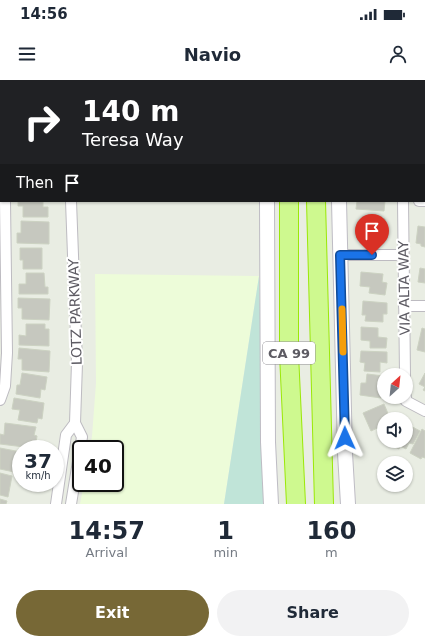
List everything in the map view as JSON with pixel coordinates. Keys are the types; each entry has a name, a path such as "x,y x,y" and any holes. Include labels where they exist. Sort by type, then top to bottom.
{"highway":[{"name":"CA 99","path":"289,202 289,354 296,504"},
{"name":"CA 99","path":"316,202 324,504"}],"street":[{"path":"0,400 5,386 7,353 5,202"},
{"name":"LOTZ PARKWAY","path":"71,504 82,437 75,423 77,363 72,202"},
{"path":"267,202 268,442 271,504"},
{"path":"339,202 345,453 348,504"},
{"name":"VIA ALTA WAY","path":"403,202 405,368"},
{"path":"340,255 403,255"},
{"path":"404,306 425,306"},
{"path":"413,403 425,411"},
{"name":"LOTZ PARKWAY","path":"56,504 66,435 75,423"}],"shaded area":[{"path":"95,274 259,276 224,504 80,504 82,492 124,492 124,440 91,440 96,383"},
{"path":"259,276 265,504 224,504"}],"building":[{"path":"18,202 43,202 43,207 48,207 48,217 23,217 23,206 18,206"},
{"path":"357,202 385,202 384,211 356,209"},
{"path":"369,217 385,219 385,228 378,228 377,239 359,238 360,224 368,225"},
{"path":"21,221 49,222 49,244 17,243 17,233 21,233"},
{"path":"418,226 425,227 425,247 416,243"},
{"path":"20,248 42,248 42,269 23,269 23,260 20,260"},
{"path":"420,268 425,269 425,283 418,282"},
{"path":"361,272 383,274 382,282 387,283 385,295 369,293 370,287 360,286"},
{"path":"26,273 44,273 45,287 48,287 48,294 19,294 19,284 26,284"},
{"path":"18,298 50,299 49,320 22,319 22,308 18,308"},
{"path":"363,301 387,303 387,314 383,314 383,322 365,321 366,315 362,315"},
{"path":"26,324 45,324 45,329 49,329 49,346 19,345 19,335 26,336"},
{"path":"361,327 378,328 378,337 387,338 386,348 370,348 370,341 361,340"},
{"path":"422,328 425,329 425,352 417,350"},
{"path":"19,348 50,351 49,372 22,370 22,359 18,359"},
{"path":"361,351 387,352 387,363 380,362 380,368 377,368 377,372 364,371 365,363 360,362"},
{"path":"22,373 47,377 45,390 41,389 40,398 16,394 17,385 20,385"},
{"path":"425,373 425,387 419,384"},
{"path":"367,374 377,375 377,397 360,395 361,383 366,383"},
{"path":"14,398 44,403 42,419 38,418 37,423 18,420 20,410 12,409"},
{"path":"384,404 387,412 377,412 377,428 371,431 363,413"},
{"path":"5,423 36,427 34,435 37,436 36,440 12,440 12,446 0,444 0,434 4,435"},
{"path":"413,427 420,431 413,444"},
{"path":"422,429 425,431 425,458 422,457 421,459 410,453"},
{"path":"0,448 12,450 12,472 0,469"},
{"path":"0,473 12,476 8,497 0,495"},
{"path":"0,499 7,501 6,504 0,504"}],"slow traffic":[{"path":"342,309 343,352"}],"route":[{"path":"345,438 340,255 372,255"}]}
